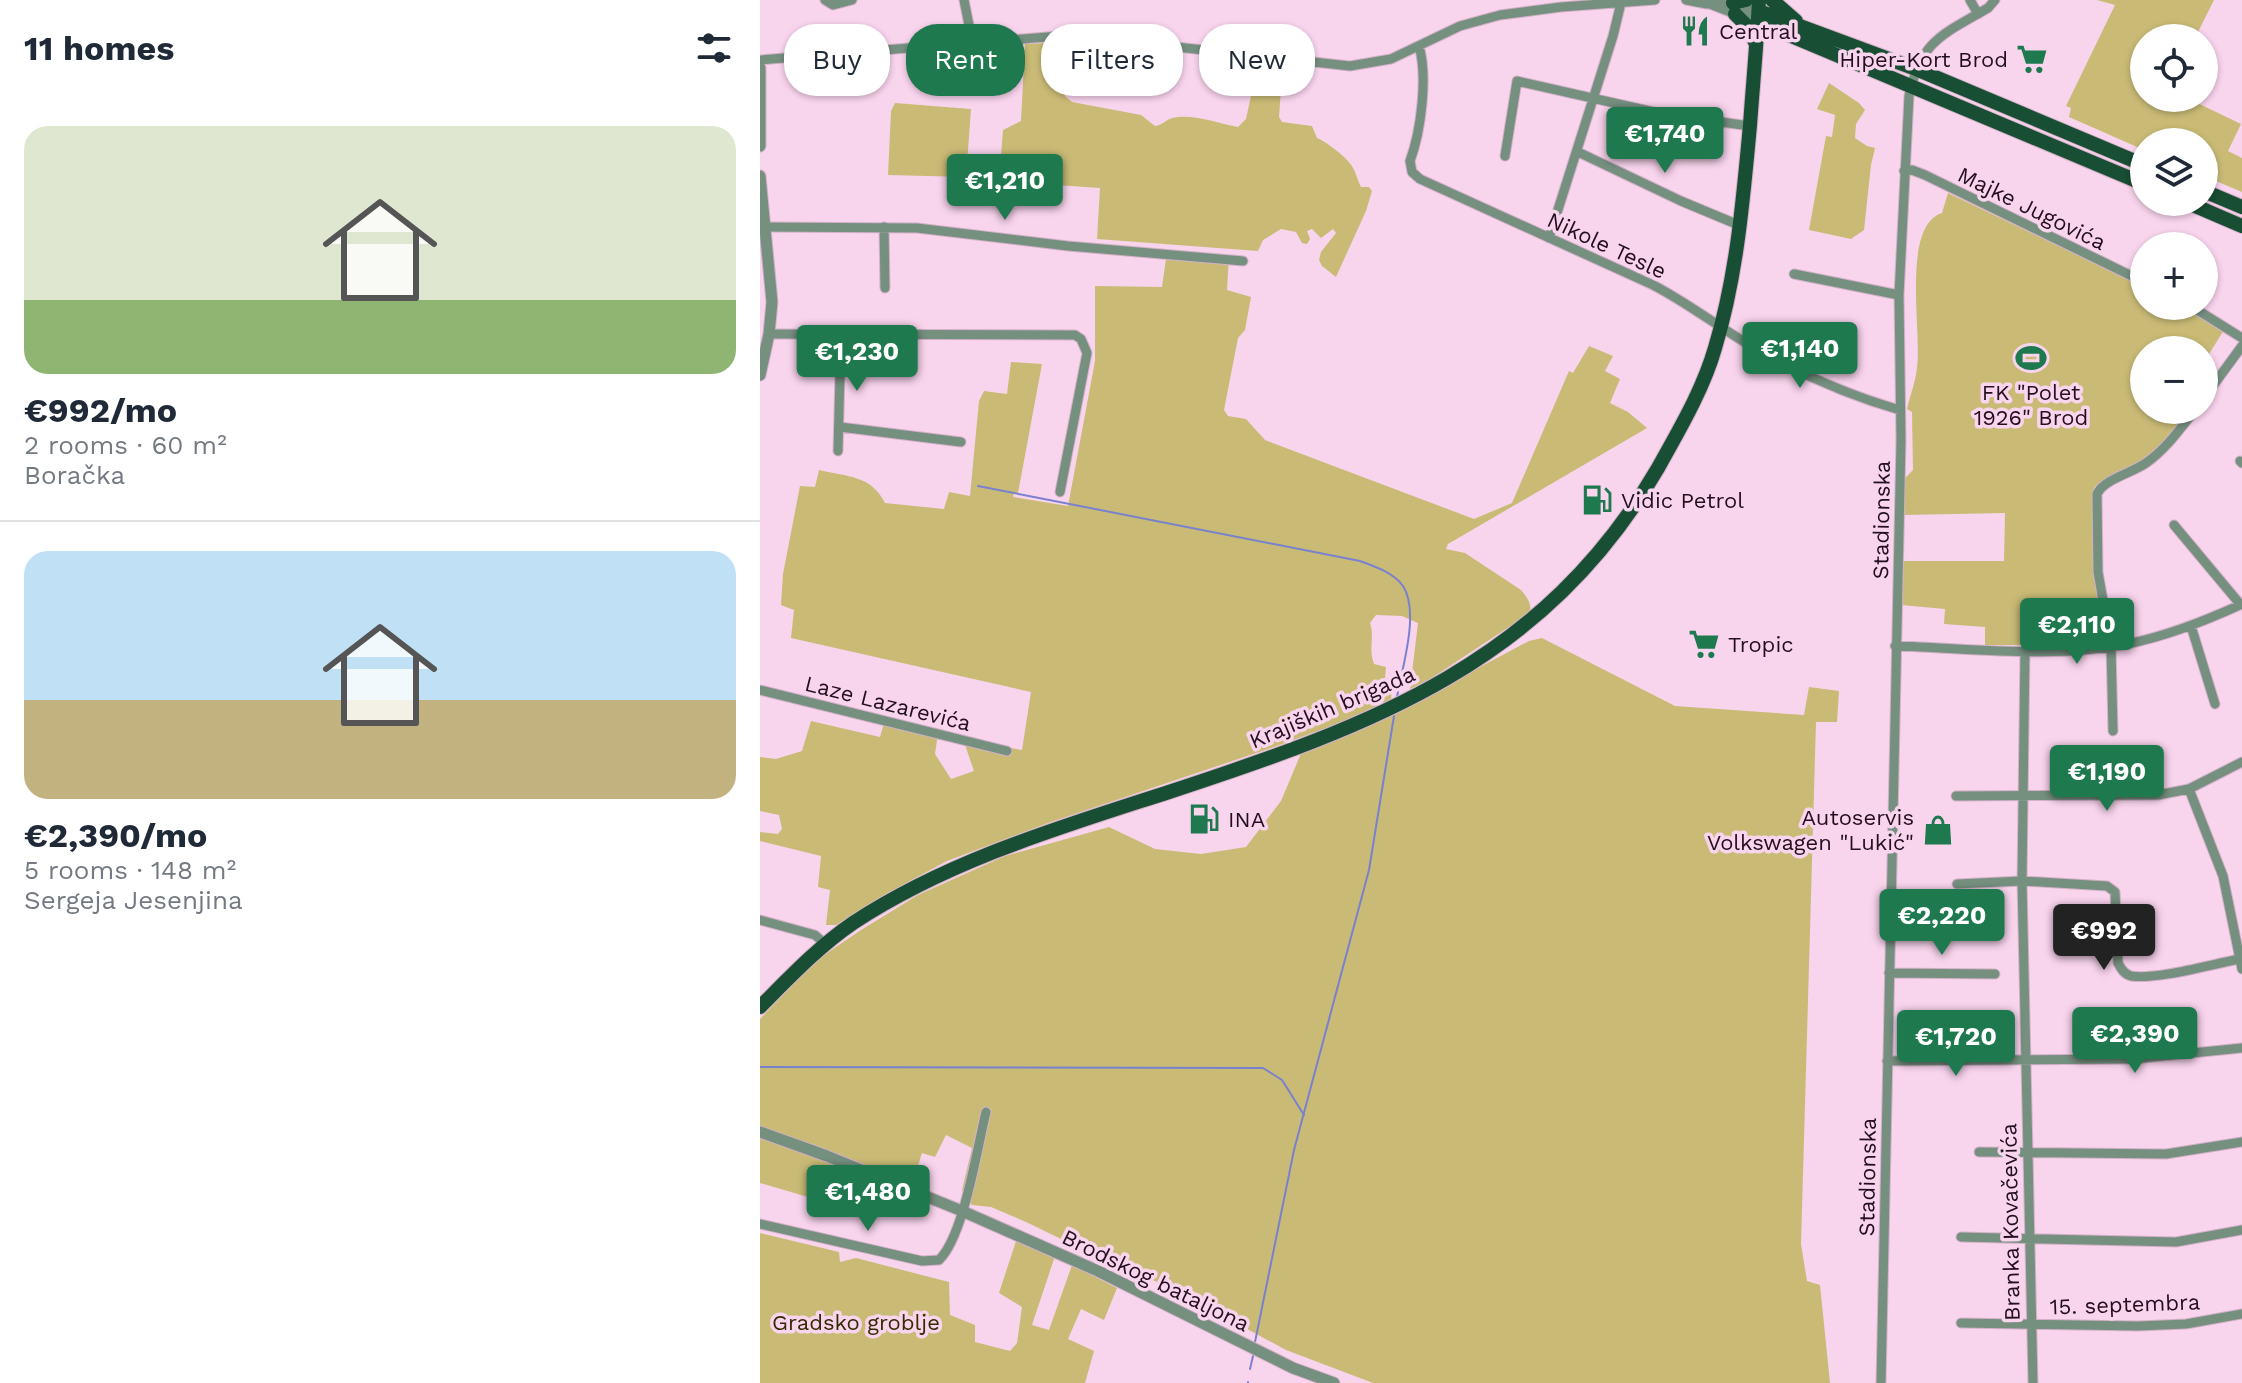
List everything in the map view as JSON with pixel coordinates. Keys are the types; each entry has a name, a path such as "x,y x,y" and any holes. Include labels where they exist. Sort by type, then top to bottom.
{"main road":[{"path":"1772,0 1817,34"},
{"path":"1725,4 1752,34 1756,54"},
{"path":"1759,11 1916,69 2130,159"},
{"path":"1759,11 1792,36 2130,178"},
{"name":"Krajiških brigada","path":"760,1007 825,944 906,892 985,854 1252,765 1411,700 1491,651 1542,611 1579,573 1625,517 1677,433 1708,370 1722,326 1741,226 1759,11"},
{"path":"1756,54 1766,42 1792,36"},
{"path":"2218,197 2242,207"},
{"path":"2218,216 2242,226"}],"street":[{"path":"825,0 833,5 852,0"},
{"path":"964,0 969,24"},
{"path":"1025,40 1059,36 1350,66 1378,63 1460,26 1500,15 1655,0"},
{"path":"1686,0 1759,11"},
{"path":"1970,0 1978,14"},
{"path":"1916,69 1930,44 1995,0"},
{"path":"1549,238 1578,152 1621,3"},
{"name":"Nikole Tesle","path":"1419,46 1423,86 1410,161 1412,172 1429,185 1653,285 1803,374 1900,410"},
{"path":"760,60 906,50"},
{"path":"760,68 760,146"},
{"name":"Stadionska","path":"1881,1383 1900,410 1899,295 1904,171 1911,86 1916,69"},
{"path":"1505,156 1517,81 1688,118 1750,126"},
{"path":"1578,152 1741,226"},
{"name":"Majke Jugovića","path":"1904,171 1912,170 1925,175 2130,275"},
{"path":"760,176 772,294 769,334 763,348 760,375"},
{"path":"765,227 884,227 1243,261"},
{"path":"884,227 885,288"},
{"path":"1794,274 1899,295"},
{"path":"2213,320 2242,338"},
{"path":"769,334 1075,335 1081,339 1087,353 1060,492"},
{"path":"838,451 841,334"},
{"path":"2218,379 2242,346"},
{"path":"2113,731 2111,646 2098,572 2097,498 2102,486 2146,464 2184,424"},
{"path":"840,427 961,442"},
{"path":"1895,646 2025,650 2111,646 2191,626 2241,604 2174,525"},
{"path":"2191,626 2215,704"},
{"name":"Branka Kovačevića","path":"2025,650 2022,881 2033,1383"},
{"name":"Laze Lazarevića","path":"760,690 1007,751"},
{"path":"1956,796 2158,795 2189,789 2242,762"},
{"path":"1957,884 2022,881 2107,886 2115,892 2118,963 2122,971 2131,976 2241,964 2223,876 2189,789"},
{"path":"760,920 815,935 825,944"},
{"path":"1889,973 1995,974"},
{"path":"1887,1061 2133,1059 2242,1048"},
{"path":"760,1224 842,1245 930,1262 939,1260 947,1253 962,1211 986,1112"},
{"name":"Brodskog bataljona","path":"760,1132 962,1211 1098,1271 1293,1368 1334,1383"},
{"path":"1979,1152 2166,1154 2242,1142"},
{"path":"1961,1237 2176,1242 2242,1230"},
{"name":"15. septembra","path":"1961,1323 2186,1324 2242,1314"}],"green space":[{"path":"2097,0 2214,0 2202,24 2130,24 2130,112 2216,112 2241,124 2228,151 2242,158 2242,192 2218,182 2218,128 2130,128 2130,144 2069,117 2071,108 2066,106 2115,5"},
{"path":"1041,43 1041,96 1065,96 1072,102 1141,115 1155,126 1172,118 1188,117 1238,127 1246,119 1251,96 1280,96 1279,117 1282,122 1312,126 1317,138 1351,164 1361,187 1369,187 1372,191 1336,277 1319,260 1321,252 1336,233 1333,229 1321,238 1312,229 1307,231 1310,239 1307,244 1302,243 1296,232 1281,229 1263,240 1258,251 1097,239 1100,188 999,181 1003,130 1021,121 1022,96 1025,96 1025,44"},
{"path":"1829,83 1865,110 1856,124 1855,138 1875,148 1864,230 1851,239 1809,230 1826,136 1832,137 1835,115 1817,109"},
{"path":"895,103 971,109 966,177 888,175 891,111"},
{"name":"FK \"Polet 1926\" Brod","path":"1948,193 2130,280 2130,320 2207,320 2224,330 2218,340 2218,336 2130,336 2130,424 2180,424 2161,448 2130,471 2095,486 2092,494 2095,573 2107,643 1985,645 1985,627 1944,624 1945,609 1901,605 1903,561 2004,561 2005,513 1903,515 1903,480 1913,470 1912,412 1907,409 1917,367 1917,258 1929,222 1942,213"},
{"path":"1167,252 1229,257 1227,290 1251,297 1245,330 1238,338 1224,410 1228,416 1246,419 1265,440 1474,519 1512,503 1569,371 1573,373 1589,346 1613,356 1605,371 1620,379 1610,403 1628,412 1647,428 1448,544 1446,549 1465,553 1521,590 1528,601 1530,613 1430,679 1410,689 1418,623 1402,616 1376,615 1370,623 1372,658 1374,664 1386,667 1385,678 1393,681 1391,699 1348,720 947,861 836,925 826,925 830,890 818,887 821,856 760,841 760,832 778,834 782,829 779,815 760,811 760,757 776,759 802,751 811,721 880,737 884,723 938,733 935,754 951,779 974,771 963,739 1022,750 1031,692 791,638 794,610 781,605 783,574 800,486 815,487 819,470 866,482 885,503 944,509 949,492 970,496 979,401 984,391 1007,394 1011,362 1042,364 1018,493 1014,492 1013,497 1068,506 1095,361 1095,286 1162,287"},
{"path":"1542,638 1675,706 1804,715 1809,687 1839,691 1837,722 1816,722 1801,1244 1807,1281 1820,1285 1830,1383 1373,1383 1286,1350 1168,1286 1125,1270 1026,1222 991,1207 972,1205 962,1190 972,1148 946,1135 935,1157 922,1153 908,1198 887,1193 882,1207 834,1198 825,1202 760,1183 760,1019 814,962 918,895 1005,856 1109,827 1155,849 1201,854 1246,847 1281,801 1302,751 1390,715 1529,641"},
{"name":"Gradsko groblje","path":"1019,1232 1055,1256 1032,1325 1049,1330 1072,1265 1117,1288 1104,1320 1081,1309 1068,1339 1094,1351 1085,1383 760,1383 760,1233 839,1252 840,1262 856,1258 949,1282 950,1315 975,1325 975,1342 1010,1351 1017,1343 1022,1307 999,1293"}],"waterway":[{"path":"978,486 1360,561 1383,570 1403,586 1410,610 1408,640 1397,697"},
{"path":"1255,1342 1294,1150 1369,870 1394,716"},
{"path":"760,1067 1263,1068 1282,1080 1304,1115"},
{"path":"1250,1369 1253,1356"}],"place":[{"name":"Central","path":"1695,31"},
{"name":"Hiper-Kort Brod","path":"2032,59"},
{"name":"FK \"Polet 1926\" Brod","path":"2031,358"},
{"name":"Vidic Petrol","path":"1597,500"},
{"name":"Tropic","path":"1704,644"},
{"name":"INA","path":"1204,819"},
{"name":"Autoservis Volkswagen \"Lukić\"","path":"1938,830"}]}
